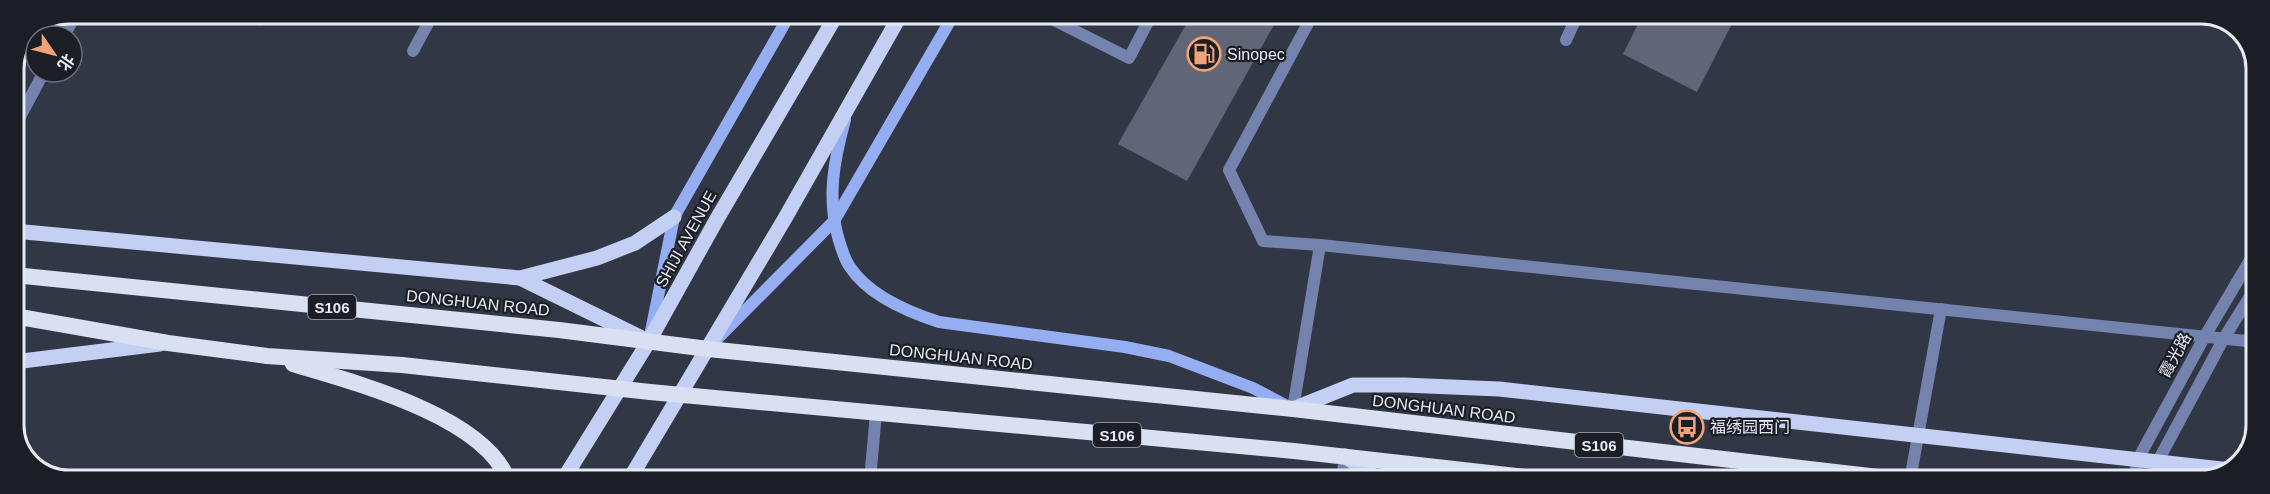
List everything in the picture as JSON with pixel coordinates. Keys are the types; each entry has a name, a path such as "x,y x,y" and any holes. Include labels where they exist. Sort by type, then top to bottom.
{"highway":[{"name":"DONGHUAN ROAD","path":"24,276 559,330 708,349 1293,409 1818,470"},
{"name":"S106","path":"24,318 168,343 267,356 402,365 619,389 1345,456 1466,470"},
{"path":"267,356 404,400 474,438 496,459 502,470"}],"main road":[{"path":"24,232 520,279 649,341 674,217 784,24"},
{"name":"SHIJI AVENUE","path":"569,470 649,341 831,24"},
{"path":"635,470 708,349 895,24"},
{"path":"708,349 834,221 948,24"},
{"path":"850,103 835,154 831,187 834,221 849,267 863,282 882,296 919,315 958,326 1125,347 1169,356 1253,388 1293,409 1353,386 1416,385 1499,389 2214,468"},
{"path":"520,279 616,251 635,243 674,217"},
{"path":"24,361 168,343"},
{"path":"1345,456 1364,470"}],"street":[{"path":"413,51 428,24"},
{"path":"1062,24 1129,58 1147,24"},
{"path":"1308,24 1229,170 1263,241 2246,341"},
{"path":"1566,40 1573,24"},
{"path":"24,109 38,84"},
{"path":"1293,409 1320,245"},
{"name":"霞光路","path":"2135,470 2138,459 2205,336 2246,267"},
{"path":"2156,470 2158,461 2224,338 2246,303"},
{"path":"1912,470 1941,309"},
{"path":"871,470 876,413"},
{"path":"1343,470 1345,456"}],"building":[{"path":"1186,24 1274,24 1187,181 1118,144"},
{"path":"1638,24 1732,24 1697,92 1623,54"}],"place":[{"name":"Sinopec","path":"1204,54"},
{"name":"福绣园西门","path":"1687,427"}]}
